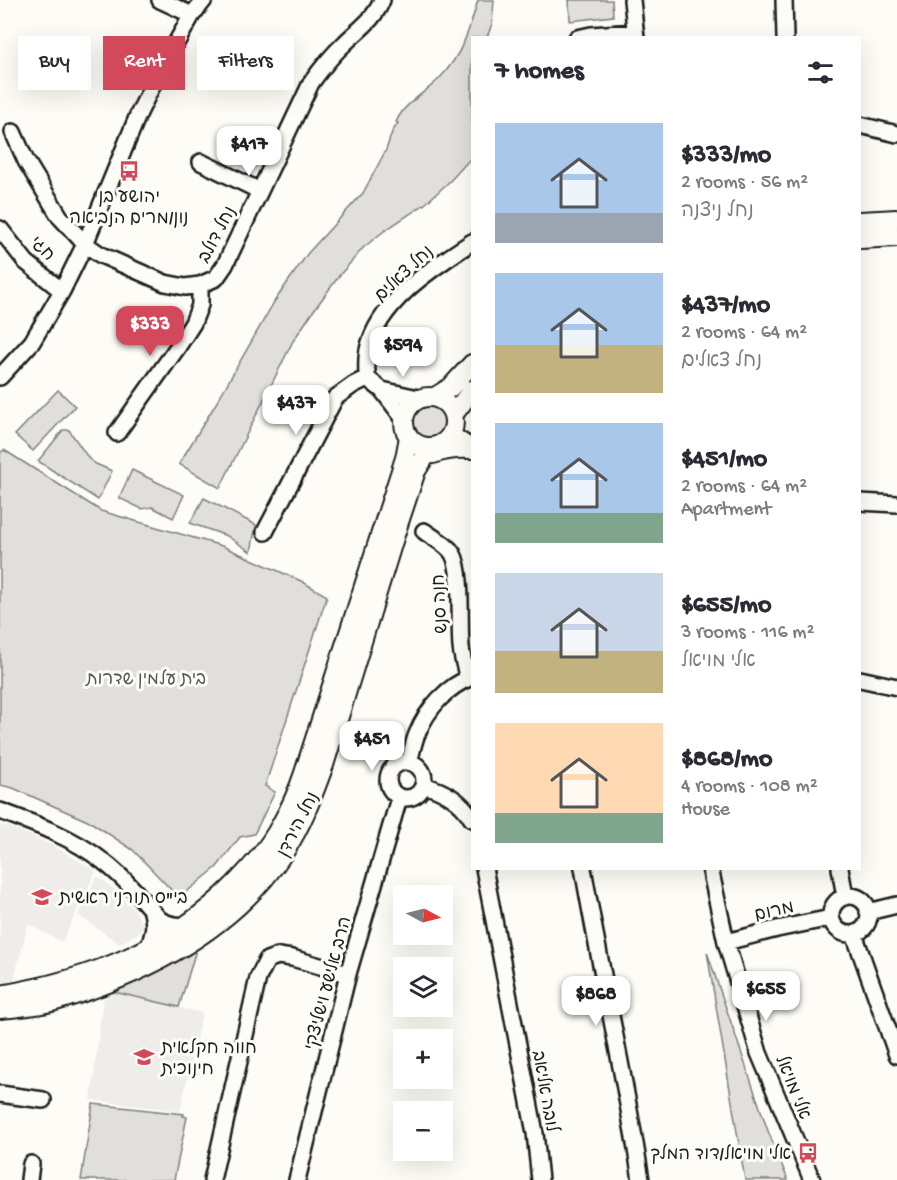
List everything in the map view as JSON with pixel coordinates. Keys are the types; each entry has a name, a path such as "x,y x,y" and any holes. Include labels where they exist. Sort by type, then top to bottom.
{"main road":[{"path":"861,221 897,219"},
{"path":"861,239 897,237"},
{"path":"428,452 423,446 415,443 406,428 406,411 411,404 451,387 471,365"},
{"path":"428,452 451,435 455,412 471,391"},
{"path":"426,398 447,403 455,412 462,435 471,447"},
{"name":"נחל הירדן","path":"0,995 30,990 77,977 101,969 159,943 198,918 217,902 250,869 281,826 293,804 304,773 405,458 406,428"},
{"path":"428,452 471,448"},
{"name":"נחל הירדן","path":"0,1009 58,1001 110,984 198,939 234,910 262,882 284,853 312,800 397,528 416,471 428,452"}],"street":[{"path":"159,0 192,15"},
{"path":"3,368 32,342 62,291 85,244 138,115 155,80 192,15 204,0"},
{"name":"נחל דולב","path":"13,132 26,161 60,217 85,244 101,255 165,284 184,287 200,285 216,278 225,265 311,83 325,63 367,23 382,0"},
{"path":"586,36 635,35 632,0"},
{"path":"784,0 785,36"},
{"path":"861,125 897,134"},
{"path":"201,162 260,191"},
{"name":"חגי","path":"0,229 26,262 62,291"},
{"name":"נחל צאלים","path":"367,378 367,351 378,324 392,305 426,273 471,243"},
{"path":"117,433 193,323 200,305 200,285"},
{"path":"265,531 335,398 367,378 382,390 406,428"},
{"path":"382,390 426,398"},
{"path":"451,435 471,447"},
{"path":"861,502 897,504"},
{"name":"חנה סנש","path":"427,539 451,552 456,562 459,585 460,646 462,659 470,678"},
{"path":"409,762 417,734 427,714 451,688 470,678"},
{"path":"861,679 897,687"},
{"path":"409,762 419,767 424,779 423,785 417,795 412,798 399,798 391,792 388,786 388,774 397,764 409,762"},
{"path":"423,785 441,790 461,804 471,818"},
{"name":"הרב אלישע וישליצקי","path":"297,1180 348,974 399,798"},
{"path":"0,811 68,838 87,849 105,862 164,923 184,926"},
{"name":"לובה אליאב","path":"484,870 535,1133 540,1180"},
{"path":"583,870 632,1120 641,1180"},
{"name":"אלי מויאל","path":"710,870 726,942 759,1053 812,1180"},
{"path":"840,870 845,897"},
{"path":"845,897 858,898 866,906 868,912 865,927 854,934 838,930 834,927 831,918 832,908 838,900 845,897"},
{"path":"868,912 897,905"},
{"path":"147,949 154,932 152,912"},
{"name":"מרום","path":"726,942 831,918"},
{"path":"854,934 897,1055"},
{"path":"212,1180 258,978 267,960 278,956 292,958 348,974"},
{"path":"0,1094 44,1100"},
{"path":"29,1180 32,1164"}],"shaded area":[{"name":"בי\"ס תורני ראשית","path":"0,825 18,830 54,846 96,871 62,942 28,924 13,982 0,984"},
{"path":"97,876 118,892 134,909 145,928 120,944 78,915"},
{"name":"חווה חקלאית חינוכית","path":"114,992 202,1013 180,1111 91,1100 103,999"}],"green space":[{"path":"478,0 494,0 492,24 487,36 471,36 470,159 425,204 363,248 339,276 293,341 220,488 179,464 274,302 308,253 363,193 386,150 400,115 447,70 468,32"},
{"path":"569,0 612,0 613,16 570,21"},
{"path":"58,390 75,406 33,451 15,435"},
{"path":"428,404 435,405 441,410 446,416 446,430 441,436 435,441 428,442 421,441 415,436 410,430 409,423 410,416 415,410 421,405"},
{"path":"63,430 69,430 89,459 112,471 98,500 38,461"},
{"name":"בית עלמין שדרות","path":"4,450 101,511 222,546 301,581 327,596 265,786 275,792 254,834 240,837 217,867 179,898 133,850 92,823 13,788 0,785 0,453"},
{"path":"132,470 184,495 173,518 152,507 142,509 119,498"},
{"path":"204,498 256,525 251,552 227,536 190,523"},
{"path":"196,950 179,1007 114,992"},
{"path":"707,952 768,1131 788,1180 745,1180"},
{"path":"93,1104 184,1114 183,1116 187,1117 174,1180 81,1180"}],"place":[{"name":"יהושע בן נון/מרים הנביאה","path":"129,171"},
{"name":"בי\"ס תורני ראשית","path":"42,897"},
{"name":"חווה חקלאית חינוכית","path":"144,1057"},
{"name":"אלי מויאל/דוד המלך","path":"808,1153"}]}
